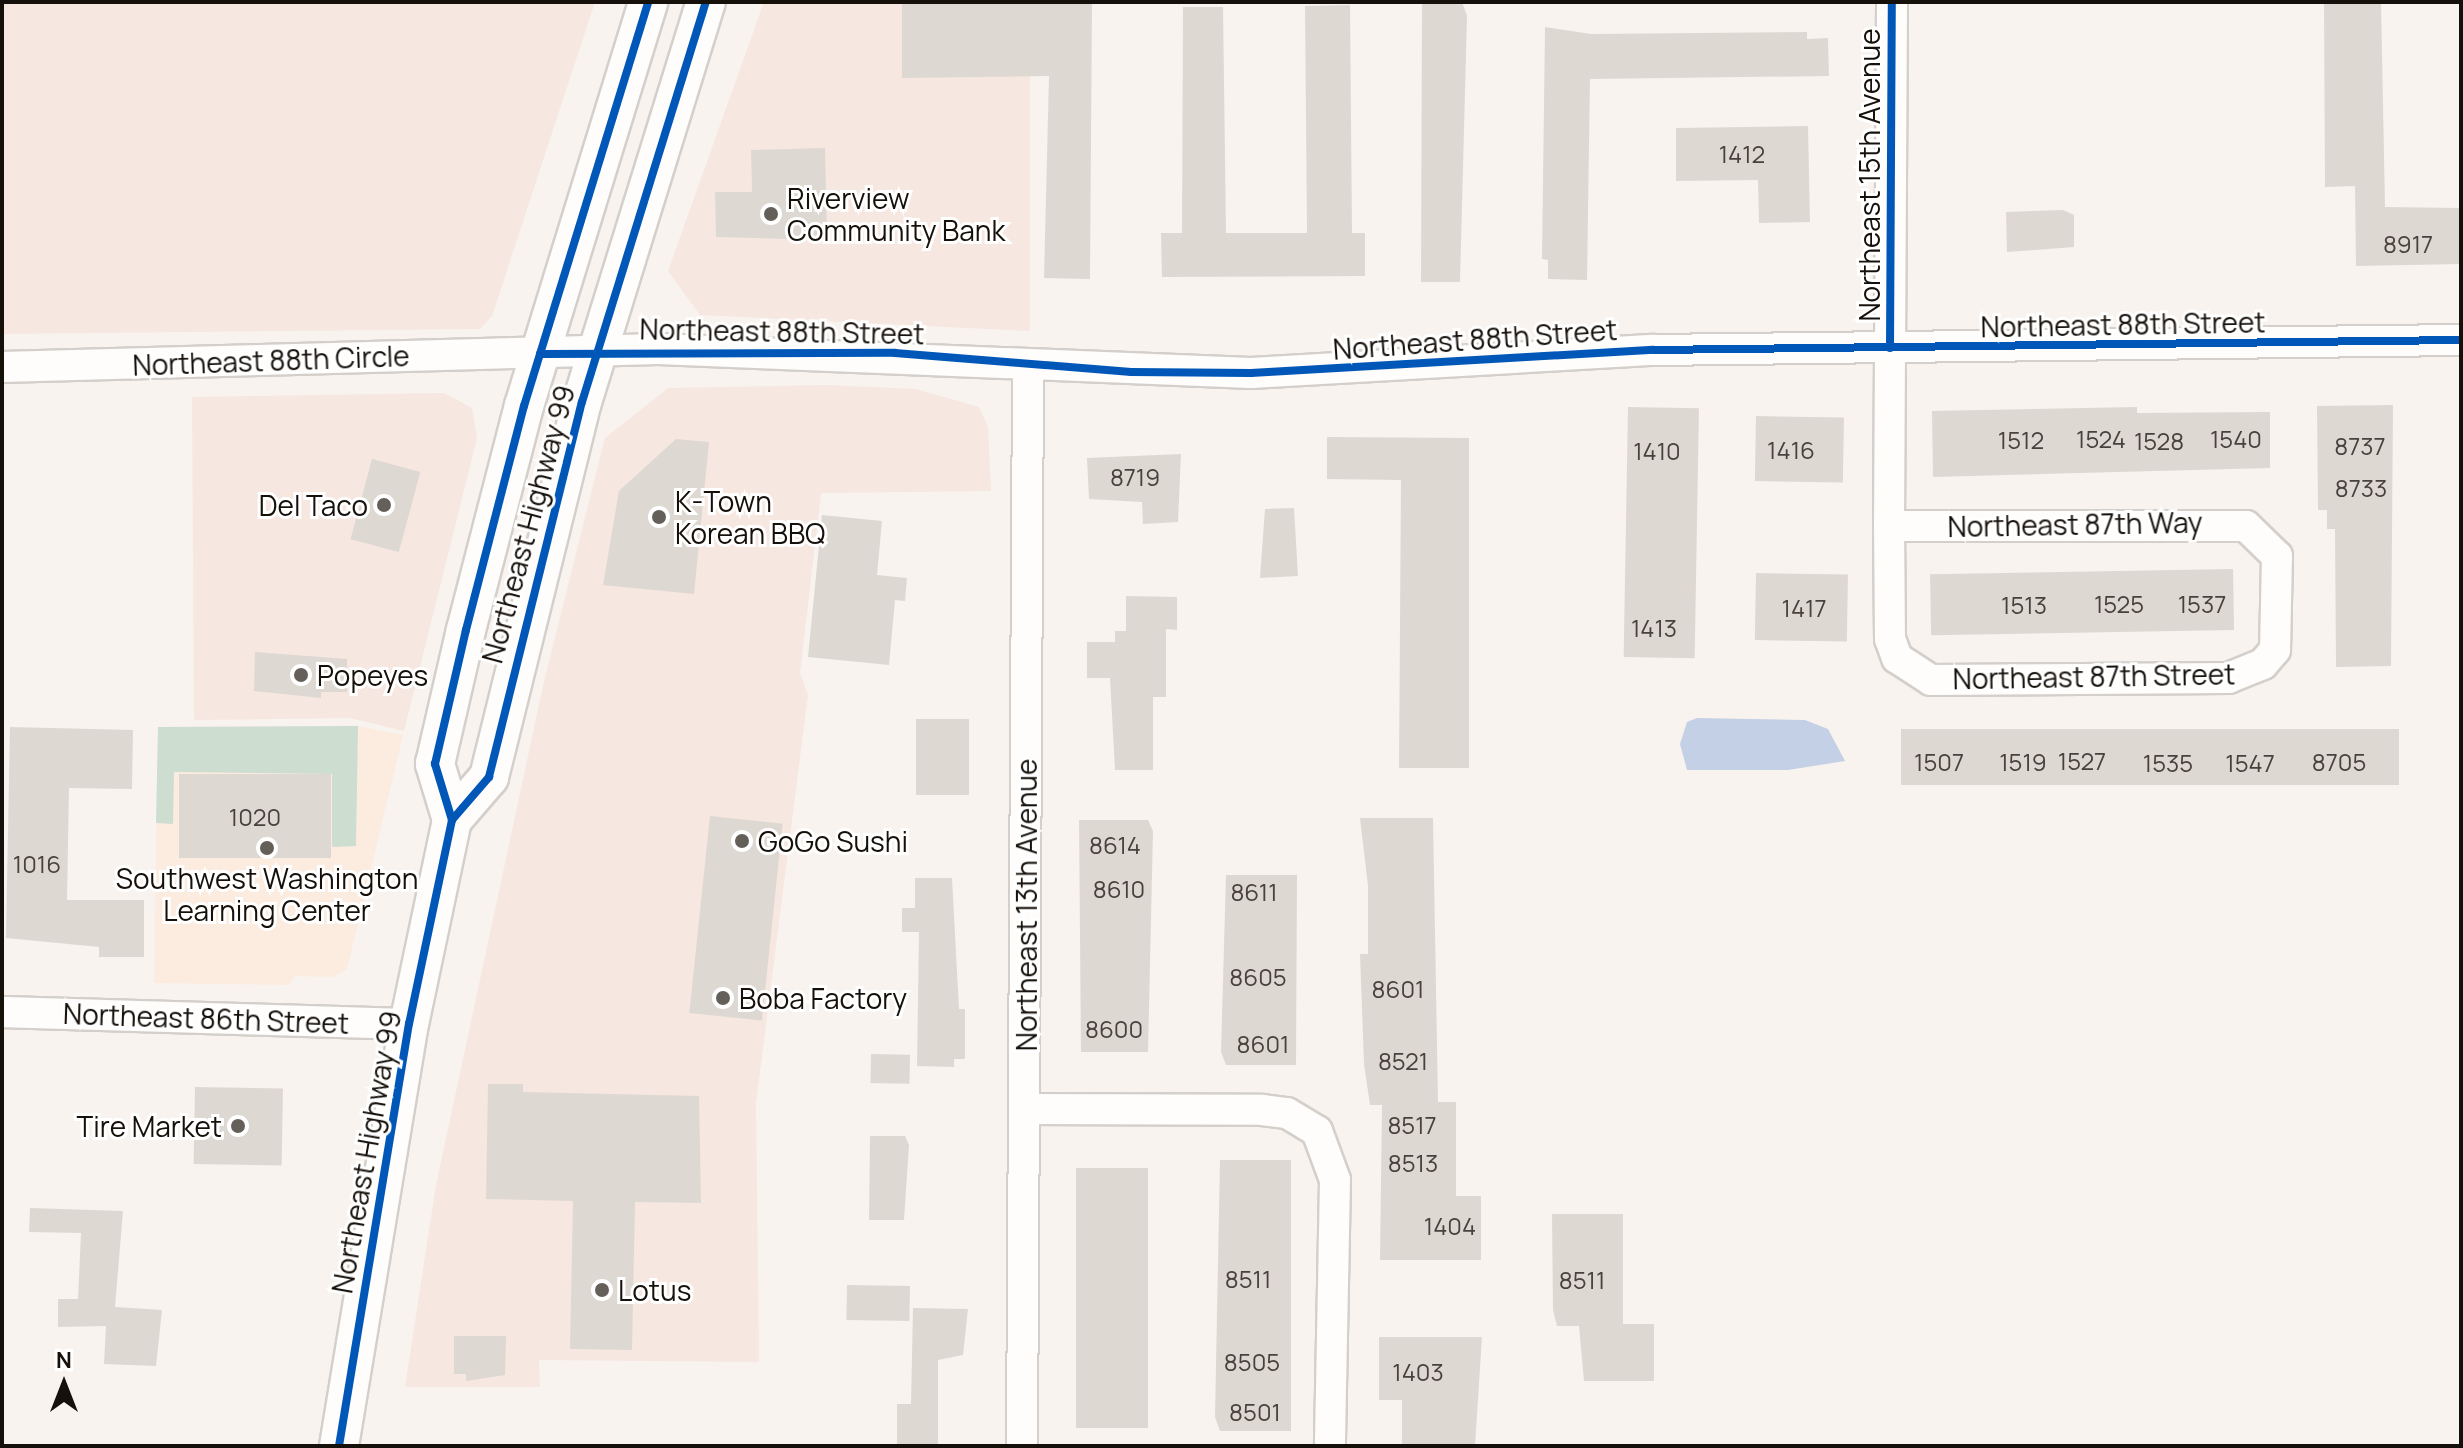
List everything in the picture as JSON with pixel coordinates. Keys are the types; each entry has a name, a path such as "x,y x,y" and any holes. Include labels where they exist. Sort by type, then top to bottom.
{"main road":[{"name":"Northeast Highway 99","path":"339,1446 409,1024 452,820 435,764 540,354 648,2"},
{"name":"Northeast Highway 99","path":"452,820 489,777 596,353 706,2"}],"street":[{"name":"Northeast 15th Avenue","path":"1892,2 1890,639 1907,669"},
{"name":"Northeast 88th Street","path":"540,354 895,353 1028,364 1251,373 1653,350 2461,340"},
{"name":"Northeast 88th Circle","path":"2,367 540,354"},
{"name":"Northeast 13th Avenue","path":"1022,1446 1028,364"},
{"name":"Northeast 87th Way","path":"1889,526 2225,523 2258,533 2280,570 2275,650"},
{"name":"Northeast 87th Street","path":"1907,669 1931,680 2229,678 2249,673 2275,650"},
{"name":"Northeast 86th Street","path":"2,1012 409,1024"},
{"path":"1025,1109 1262,1110 1310,1126 1326,1143 1335,1180 1330,1446"}],"shaded area":[{"path":"2,2 595,2 492,316 480,329 2,334"},
{"path":"764,2 1030,2 1030,331 700,315 668,271"},
{"path":"826,385 916,389 979,407 988,427 991,491 821,493 800,673 808,695 756,1103 759,1362 539,1360 540,1387 405,1387 436,1185 543,686 605,438 668,388"},
{"path":"444,393 472,408 477,438 404,731 350,718 194,720 192,397"},
{"name":"Southwest Washington Learning Center","path":"358,726 403,735 347,969 333,977 295,976 289,985 154,983 158,727"}],"green space":[{"path":"358,726 356,846 332,847 332,774 174,772 173,824 156,823 158,727"}],"water":[{"path":"1697,718 1805,720 1828,729 1845,761 1788,770 1687,770 1680,744 1687,722"}],"building":[{"path":"902,2 1092,2 1090,279 1044,278 1049,76 902,78"},
{"path":"1422,2 1462,2 1467,16 1460,282 1421,282"},
{"path":"2324,2 2381,2 2385,207 2461,208 2461,264 2356,266 2355,186 2325,187"},
{"path":"1350,5 1352,233 1365,233 1365,276 1162,277 1161,233 1182,233 1183,7 1223,7 1226,233 1307,233 1305,6"},
{"path":"1545,27 1591,34 1807,32 1807,39 1828,38 1829,76 1590,79 1587,280 1548,279 1548,260 1542,259"},
{"path":"1808,126 1810,222 1759,223 1758,180 1676,181 1676,128"},
{"name":"Riverview Community Bank","path":"825,148 827,240 716,237 715,192 752,192 751,150"},
{"path":"2063,210 2074,215 2074,247 2007,252 2006,212"},
{"path":"2393,405 2391,666 2336,667 2335,529 2327,529 2327,510 2318,510 2317,406"},
{"path":"1628,407 1699,408 1695,658 1624,657"},
{"path":"2137,407 2137,413 2270,412 2270,468 1933,477 1932,411"},
{"path":"1756,416 1844,418 1843,483 1755,481"},
{"path":"1327,437 1469,438 1469,768 1399,768 1401,480 1327,479"},
{"name":"K-Town Korean BBQ","path":"676,439 709,442 694,594 603,585 619,491"},
{"path":"1181,454 1178,522 1143,524 1142,502 1089,499 1087,458"},
{"name":"Del Taco","path":"372,459 420,472 399,552 351,539"},
{"path":"1294,508 1298,576 1260,578 1265,509"},
{"path":"822,515 882,521 877,575 907,578 905,601 895,600 889,665 808,657"},
{"path":"2233,569 2234,630 1931,635 1930,574"},
{"path":"1756,573 1848,575 1847,642 1755,640"},
{"path":"1126,596 1177,597 1177,630 1166,629 1166,697 1153,697 1153,770 1115,770 1110,678 1087,678 1087,642 1115,642 1115,631 1126,631"},
{"name":"Popeyes","path":"255,652 347,659 347,692 321,692 321,698 254,691"},
{"path":"916,719 969,719 969,795 916,795"},
{"path":"10,727 133,730 132,789 69,788 67,900 144,900 144,957 99,957 99,947 6,938"},
{"path":"1901,729 2399,729 2399,785 1901,785"},
{"path":"179,774 331,774 331,858 179,858"},
{"path":"710,816 783,824 762,1021 689,1013"},
{"path":"1360,818 1433,818 1438,1102 1456,1102 1456,1196 1481,1196 1481,1260 1380,1260 1382,1105 1370,1105 1364,1064 1360,954 1368,954 1368,886"},
{"path":"1079,820 1148,820 1153,831 1148,1052 1081,1052"},
{"path":"1226,875 1297,875 1296,1065 1226,1065 1221,1052"},
{"path":"915,878 952,878 959,1009 965,1009 965,1059 954,1059 954,1067 917,1066 919,932 902,932 902,908 915,908"},
{"path":"871,1054 910,1055 909,1084 870,1083"},
{"path":"488,1084 523,1084 523,1092 699,1096 701,1203 635,1202 632,1350 570,1349 573,1201 486,1199"},
{"name":"Tire Market","path":"195,1087 283,1089 282,1166 194,1164"},
{"path":"870,1136 905,1136 909,1145 904,1220 869,1220"},
{"path":"1220,1160 1291,1160 1291,1431 1220,1431 1215,1417"},
{"path":"1076,1168 1148,1168 1148,1428 1076,1428"},
{"path":"30,1208 123,1211 115,1307 162,1310 156,1366 104,1364 106,1326 58,1327 58,1299 78,1299 81,1233 29,1232"},
{"path":"1552,1214 1623,1214 1623,1324 1654,1324 1654,1381 1584,1381 1579,1326 1557,1326 1553,1310"},
{"path":"847,1285 910,1286 909,1321 846,1320"},
{"path":"913,1308 968,1309 963,1355 938,1360 938,1446 897,1446 897,1404 911,1404"},
{"path":"454,1336 506,1336 505,1375 466,1381 466,1374 454,1374"},
{"path":"1379,1337 1482,1337 1475,1446 1402,1446 1402,1400 1379,1400"}],"cycle path":[{"path":"452,820 435,764 466,630 524,406 648,2"},
{"path":"339,1446 409,1024 452,820 489,777 582,402 706,2"},
{"path":"1890,348 1892,2"},
{"path":"540,354 895,353 1131,372 1251,373 1653,350 2461,340"}],"place":[{"name":"Riverview Community Bank","path":"771,214"},
{"name":"Del Taco","path":"384,505"},
{"name":"K-Town Korean BBQ","path":"659,517"},
{"name":"Popeyes","path":"301,675"},
{"name":"GoGo Sushi","path":"742,841"},
{"name":"Southwest Washington Learning Center","path":"267,848"},
{"name":"Boba Factory","path":"723,998"},
{"name":"Tire Market","path":"238,1126"},
{"name":"Lotus","path":"602,1290"}]}
